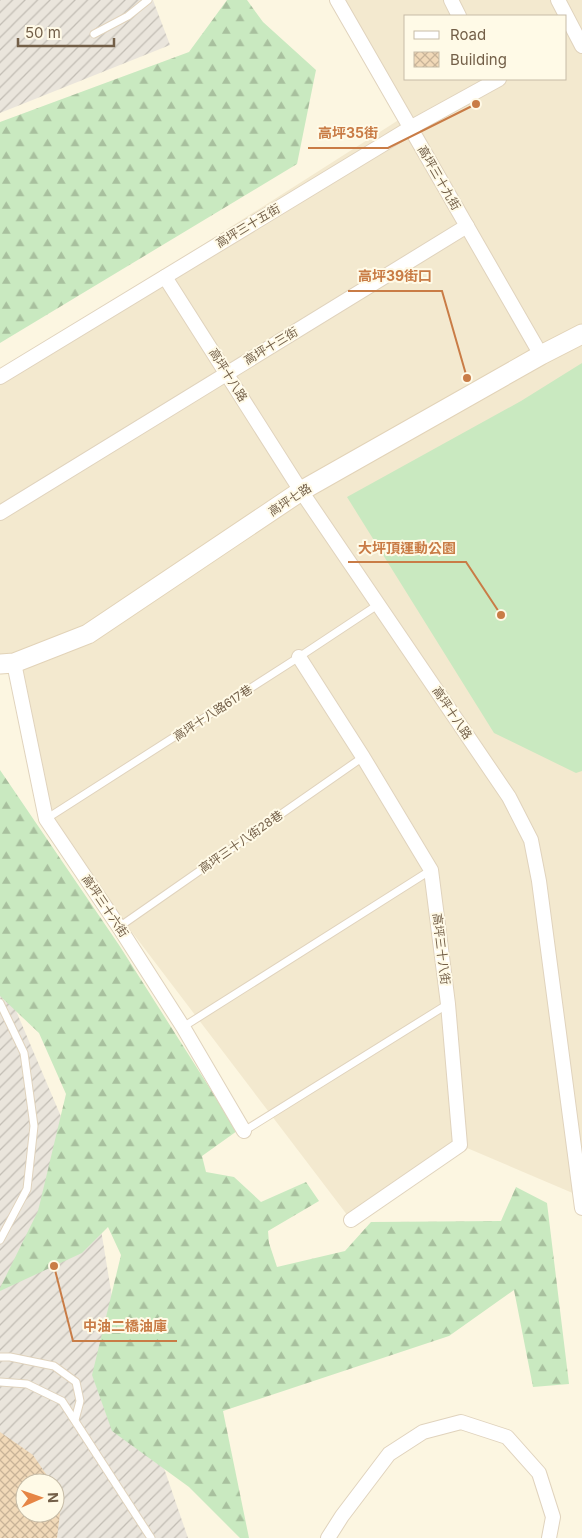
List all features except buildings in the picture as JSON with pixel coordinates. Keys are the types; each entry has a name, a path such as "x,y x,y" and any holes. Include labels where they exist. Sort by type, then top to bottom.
{"street":[{"name":"高坪三十九街","path":"337,0 542,355"},
{"path":"451,0 459,15"},
{"path":"558,0 565,15"},
{"path":"567,19 577,40"},
{"name":"高坪三十五街","path":"0,377 410,128 496,80"},
{"name":"高坪十三街","path":"0,513 467,226"},
{"name":"高坪十八路","path":"165,277 301,491 508,797 531,840 543,907 582,1208"},
{"name":"高坪七路","path":"7,664 88,634 301,491 582,334"},
{"name":"高坪三十八街","path":"299,658 363,757 431,870 448,1004 460,1145 351,1220"},
{"name":"高坪三十六街","path":"7,664 46,819 119,927 183,1027 244,1131"},
{"path":"328,1538 342,1516 389,1454 423,1432 461,1422 507,1437 539,1473 553,1517 548,1538"}],"lane":[{"path":"94,34 128,16 148,0"},
{"name":"高坪十八路617巷","path":"46,819 299,658 379,604"},
{"name":"高坪三十八街28巷","path":"119,927 363,757"},
{"path":"183,1027 431,870"},
{"path":"0,1003 24,1053 34,1126 27,1189 0,1240"},
{"path":"244,1131 448,1004"},
{"path":"0,1357 10,1356 54,1366 76,1382 80,1401 75,1420"},
{"path":"0,1382 27,1384 62,1401 151,1538"}],"shaded area":[{"path":"0,0 153,0 170,45 0,113"},
{"path":"343,0 582,0 582,1197 460,1145 351,1220 46,819 14,664 0,659 0,374 408,114"},
{"path":"0,973 96,1199 118,1334 188,1538 0,1538"}],"green space":[{"path":"227,0 247,0 263,22 316,70 297,164 0,343 0,122 189,52"},
{"path":"582,363 582,771 576,773 494,733 347,497 521,401"},
{"path":"0,770 119,945 237,1131 202,1156 206,1172 234,1177 261,1202 306,1182 319,1201 268,1231 269,1243 277,1267 345,1251 371,1222 501,1221 516,1187 547,1203 569,1384 533,1387 514,1290 449,1336 223,1411 249,1538 240,1538 189,1487 112,1431 92,1375 121,1255 108,1227 82,1253 0,1291 38,1211 66,1094 39,1033 0,996"}],"place":[{"name":"高坪35街","path":"476,104"},
{"name":"高坪39街口","path":"467,378"},
{"name":"大坪頂運動公園","path":"501,615"},
{"name":"中油二橋油庫","path":"54,1266"}]}
